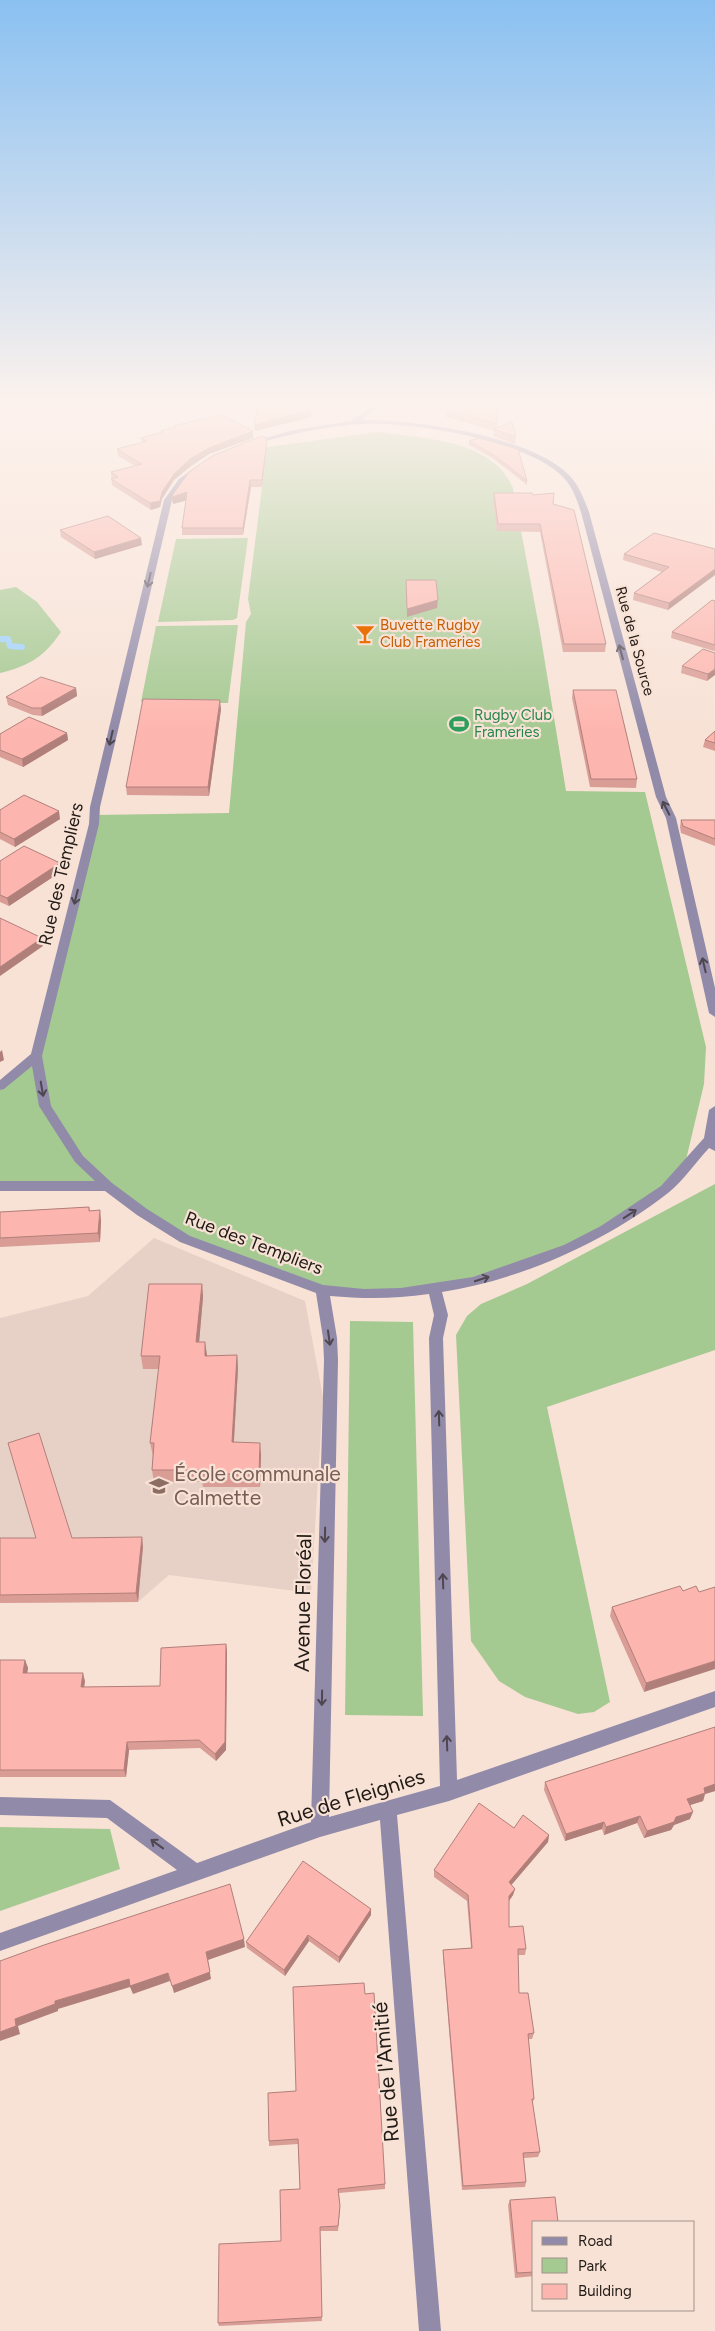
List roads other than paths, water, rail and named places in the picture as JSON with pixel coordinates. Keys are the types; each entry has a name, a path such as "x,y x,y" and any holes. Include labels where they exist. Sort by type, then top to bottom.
{"street":[{"name":"Rue des Templiers","path":"164,515 95,807 94,824 36,1056 45,1106 79,1159 108,1186 142,1212 185,1239 322,1290 364,1294 434,1289 474,1282 569,1248 606,1229 665,1189 712,1143"},
{"name":"Rue de la Source","path":"586,515 661,797 671,818 715,1013"},
{"path":"0,1086 36,1056"},
{"path":"712,1143 715,1110"},
{"path":"0,1186 108,1186"},
{"path":"434,1289 441,1315 436,1338 449,1792"},
{"name":"Avenue Floréal","path":"320,1828 331,1360 330,1338 322,1290"},
{"name":"Rue de Fleignies","path":"0,1942 320,1828 449,1792 715,1699"},
{"path":"0,1806 110,1809 196,1873"},
{"name":"Rue de l'Amitié","path":"388,1808 430,2331"}],"waterway":[{"path":"0,639 8,639 10,646 22,647"}],"place":[{"name":"Buvette Rugby Club Frameries","path":"365,634"},
{"name":"Rugby Club Frameries","path":"459,724"},
{"name":"École communale Calmette","path":"159,1486"}]}
